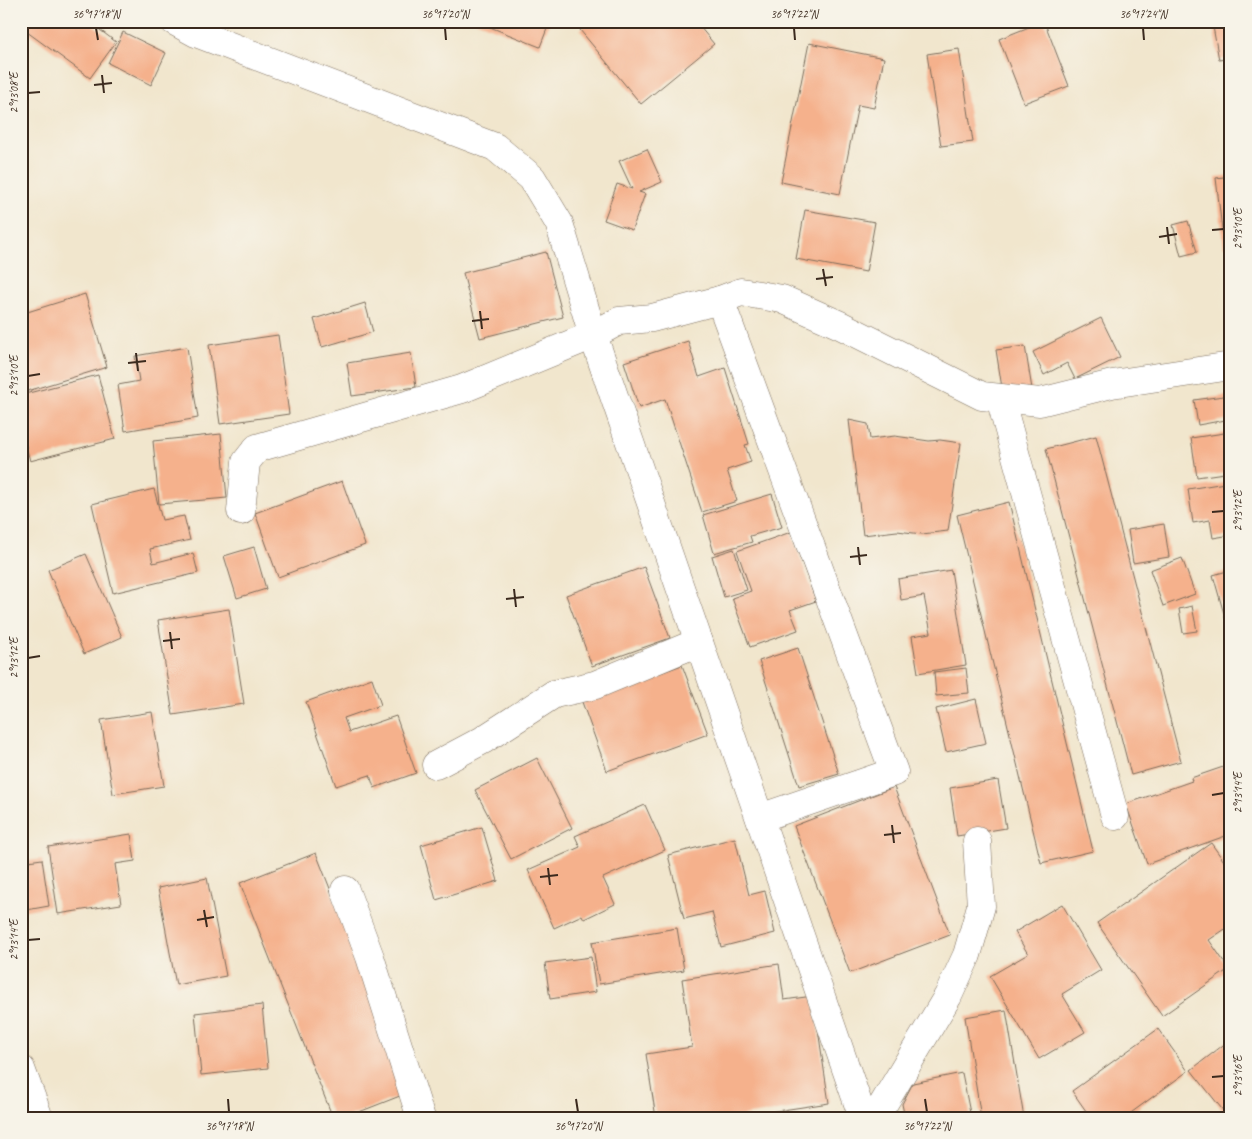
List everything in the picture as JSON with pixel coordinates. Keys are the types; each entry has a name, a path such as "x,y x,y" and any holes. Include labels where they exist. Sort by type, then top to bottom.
{"street":[{"path":"174,21 196,33 495,146 532,178 559,223 593,335 863,1118"},
{"path":"241,511 246,462 257,448 462,389 593,335 618,321 652,318 720,300 740,292 782,299 840,325 982,396 1040,402 1112,384 1231,366"},
{"path":"720,300 894,772 760,818"},
{"path":"1000,398 1115,816"},
{"path":"436,765 483,740 554,694 595,685 699,642"},
{"path":"876,1118 948,996 967,955 981,906 977,841"},
{"path":"345,890 370,958 421,1118"},
{"path":"21,1069 39,1118"}],"building":[{"path":"28,21 88,21 116,42 90,78 23,29"},
{"path":"475,21 550,21 540,47"},
{"path":"591,21 651,21 654,25 659,21 695,21 714,44 641,104 580,30"},
{"path":"1044,21 1069,86 1024,103 999,39"},
{"path":"1212,21 1231,21 1231,58 1219,60"},
{"path":"123,32 166,53 151,85 108,63"},
{"path":"809,43 884,58 874,108 858,105 840,194 781,182"},
{"path":"959,49 973,142 941,146 927,54"},
{"path":"647,149 662,182 639,192 645,194 632,230 604,220 617,184 632,189 619,161"},
{"path":"1231,176 1231,246 1224,247 1216,178"},
{"path":"805,210 875,222 866,272 796,259"},
{"path":"1188,221 1197,252 1181,256 1173,225"},
{"path":"546,252 563,317 480,338 463,273"},
{"path":"85,294 107,367 21,393 21,314"},
{"path":"365,303 373,332 322,347 314,319"},
{"path":"1101,318 1120,357 1075,379 1067,363 1044,375 1033,352"},
{"path":"278,335 289,414 220,424 209,345"},
{"path":"688,341 699,377 725,368 749,444 745,445 751,462 727,470 737,501 702,512 665,399 639,408 624,362"},
{"path":"1025,346 1032,389 1003,394 996,350"},
{"path":"187,347 198,418 125,431 118,385 139,381 135,356"},
{"path":"411,353 416,387 352,396 347,363"},
{"path":"98,375 115,439 30,461 21,428 21,395"},
{"path":"1231,395 1231,419 1198,425 1194,400"},
{"path":"849,420 868,424 870,439 895,436 961,443 948,531 922,534 897,531 863,535"},
{"path":"1231,432 1231,472 1197,477 1191,438"},
{"path":"221,434 227,498 159,504 153,441"},
{"path":"1096,436 1181,761 1131,775 1046,449"},
{"path":"342,481 365,545 278,577 255,513"},
{"path":"1231,482 1231,535 1213,538 1210,520 1193,523 1188,489"},
{"path":"154,489 162,520 184,516 190,540 150,549 153,563 193,553 198,573 113,593 92,504"},
{"path":"772,494 782,527 750,536 752,542 714,553 703,515"},
{"path":"1009,502 1093,851 1041,863 957,515"},
{"path":"1164,524 1169,557 1133,563 1128,530"},
{"path":"791,532 816,601 790,610 798,630 750,647 732,598 751,591 737,551"},
{"path":"254,547 266,589 237,598 224,556"},
{"path":"734,549 747,590 724,597 712,556"},
{"path":"86,554 122,637 84,654 48,570"},
{"path":"1182,558 1195,594 1163,606 1150,570"},
{"path":"644,567 670,638 592,666 566,595"},
{"path":"951,570 966,665 918,673 912,636 931,633 924,596 901,600 898,579"},
{"path":"1231,570 1231,635 1230,635 1213,575"},
{"path":"1192,606 1197,631 1183,633 1179,609"},
{"path":"229,609 244,704 173,715 158,620"},
{"path":"798,648 839,774 799,786 759,661"},
{"path":"682,665 708,734 607,771 582,702"},
{"path":"966,668 969,693 936,696 934,672"},
{"path":"372,678 381,705 344,718 349,732 396,716 416,773 374,788 370,775 336,786 306,702"},
{"path":"976,699 986,743 946,752 936,709"},
{"path":"152,712 164,786 113,794 101,720"},
{"path":"537,758 572,828 511,859 475,790"},
{"path":"1229,765 1231,769 1231,834 1147,864 1126,804 1192,781 1191,778"},
{"path":"998,780 1006,828 957,836 950,788"},
{"path":"894,787 950,935 850,973 794,826"},
{"path":"645,805 665,850 603,878 615,904 584,919 582,915 554,928 528,870 580,847 575,836"},
{"path":"482,827 498,881 436,900 421,845"},
{"path":"131,834 135,861 115,864 121,904 58,914 48,847"},
{"path":"735,838 749,895 765,891 775,933 721,947 712,912 684,919 668,855"},
{"path":"1211,843 1231,871 1231,925 1209,940 1229,969 1162,1016 1097,923"},
{"path":"316,853 410,1092 344,1118 333,1118 240,883"},
{"path":"42,859 49,906 21,911 21,862"},
{"path":"207,878 226,976 176,985 158,888"},
{"path":"1062,904 1101,970 1062,994 1085,1032 1039,1059 990,976 1028,954 1015,932"},
{"path":"677,928 684,970 599,984 592,942"},
{"path":"591,957 596,992 550,999 545,963"},
{"path":"779,964 784,1000 813,996 829,1103 730,1118 656,1118 646,1054 692,1047 682,979"},
{"path":"262,1005 268,1068 201,1075 195,1013"},
{"path":"1006,1010 1024,1118 981,1118 965,1017"},
{"path":"1158,1029 1188,1071 1124,1118 1091,1118 1072,1091"},
{"path":"1231,1039 1231,1118 1229,1118 1191,1070"},
{"path":"962,1073 971,1118 905,1118 902,1104 913,1083"}]}
